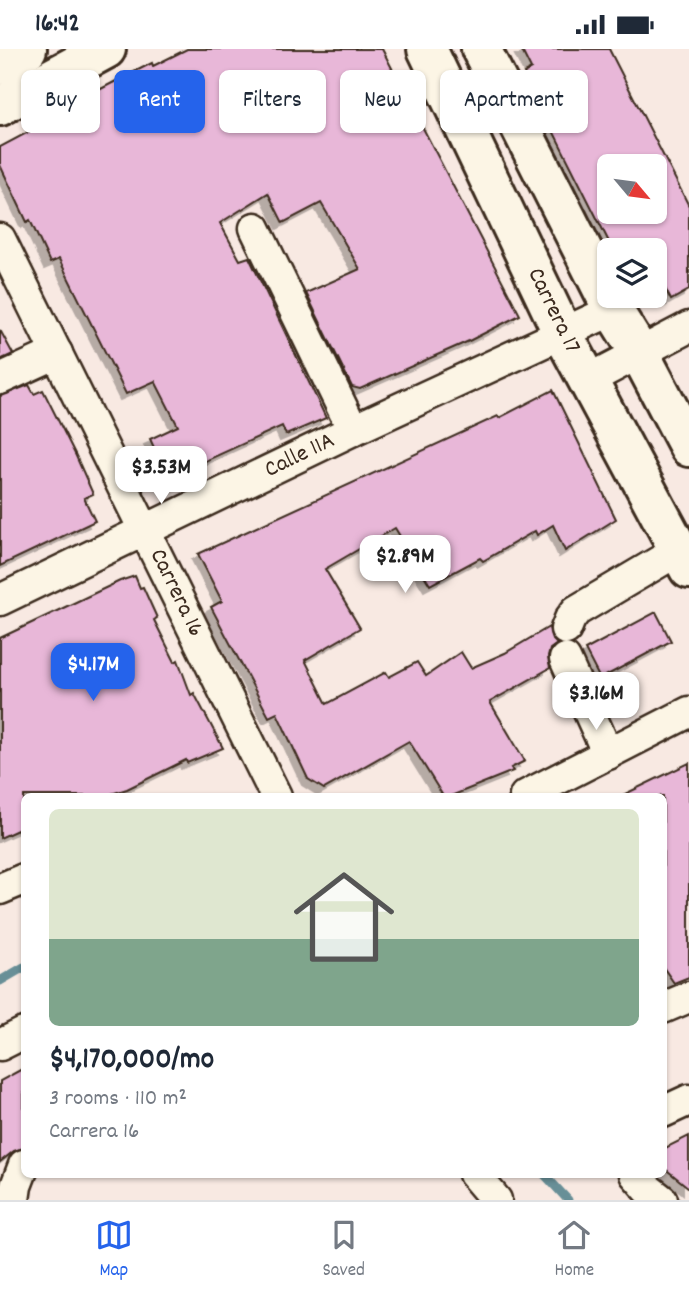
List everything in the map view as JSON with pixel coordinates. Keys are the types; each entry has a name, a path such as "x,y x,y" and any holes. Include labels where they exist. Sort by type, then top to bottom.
{"main road":[{"path":"0,65 27,49"},
{"path":"0,106 106,49"},
{"name":"Carrera 17","path":"427,49 563,334 684,560"},
{"path":"481,49 613,310 639,352 689,447"}],"street":[{"path":"255,228 353,431"},
{"name":"Carrera 16","path":"0,239 275,793"},
{"name":"Calle 11A","path":"0,600 613,310"},
{"path":"588,380 689,327"},
{"path":"0,379 57,353"},
{"path":"566,629 569,619 576,611 684,560"},
{"path":"565,659 608,754"},
{"path":"531,793 689,712"},
{"path":"0,889 21,880"},
{"path":"667,1006 689,997"},
{"path":"0,1045 21,1034"},
{"path":"667,1110 689,1100"},
{"path":"14,1200 21,1174"},
{"path":"477,1178 496,1200"},
{"path":"638,1178 662,1200"}],"building":[{"path":"187,49 382,49 393,70 340,70 340,133 426,133 520,315 469,341 360,389 352,387 306,293 360,269 321,203 283,223 268,193 220,223 240,260 249,257 326,418 286,435 282,426 168,478 150,439 178,426 155,381 126,394 59,259 50,263 0,165 0,147 26,133 100,133 100,90 114,83 114,133 205,133 205,70 138,70 152,63 153,66"},
{"path":"521,49 609,49 663,154 597,154 597,218 554,133 588,133 588,70 529,70"},
{"path":"667,163 689,206 689,290 671,300 667,292 667,238 607,238 600,224 667,224"},
{"path":"0,330 13,354 0,360"},
{"path":"29,385 34,394 43,390 76,456 93,494 84,498 95,521 0,566 0,396"},
{"path":"553,390 616,519 565,551 553,525 537,535 535,531 483,561 480,558 430,585 395,528 325,569 360,628 305,660 327,704 386,672 389,677 417,662 426,676 461,652 471,668 505,653 549,627 552,639 557,644 550,649 550,668 490,702 525,761 511,768 513,771 458,793 441,793 409,741 324,789 308,779 277,713 269,717 211,607 222,601 198,554 498,416 499,418"},
{"path":"135,576 140,588 143,587 157,618 154,620 175,662 178,660 191,695 194,693 223,748 187,763 186,760 114,793 21,793 21,828 0,838 0,638"},
{"path":"656,612 671,641 600,679 585,650"},
{"path":"689,763 689,977 674,983 667,973 667,793 627,793"},
{"path":"21,1070 21,1149 0,1162 0,1081"},
{"path":"689,1136 689,1188 667,1170 667,1147"}],"waterway":[{"path":"0,981 21,969"},
{"path":"548,1178 568,1200"}]}
